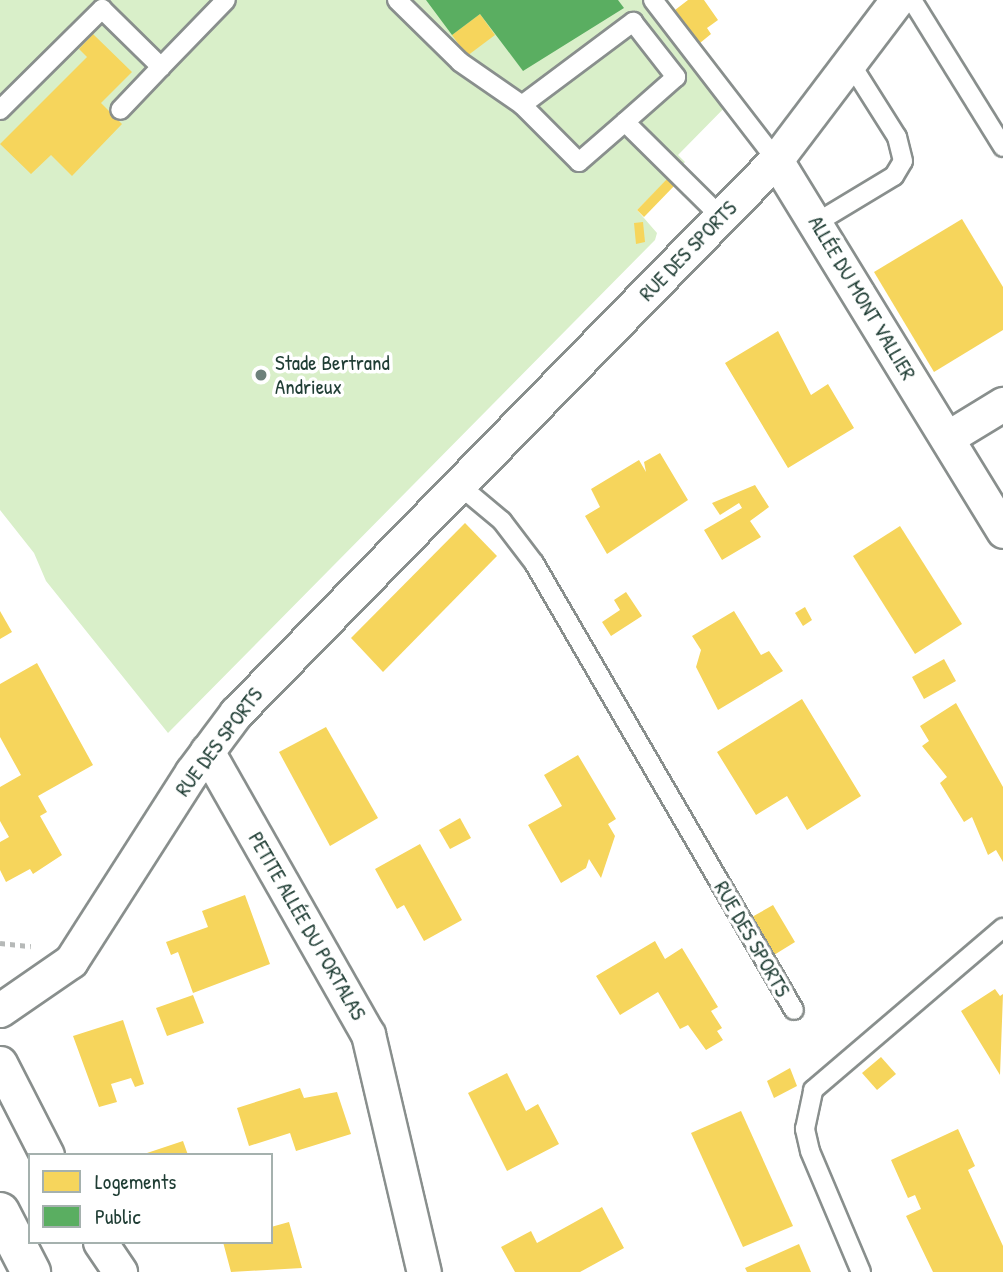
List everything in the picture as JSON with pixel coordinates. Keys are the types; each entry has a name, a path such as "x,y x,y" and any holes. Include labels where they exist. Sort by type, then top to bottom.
{"highway":[{"path":"0,1212 31,1272"}],"street":[{"name":"RUE DES SPORTS","path":"0,1010 71,961 207,751 291,654 776,160 897,0"},
{"name":"ALLÉE DU MONT VALLIER","path":"776,160 947,438 994,495 1003,531"},
{"path":"947,438 1003,404"},
{"name":"PETITE ALLÉE DU PORTALAS","path":"207,751 368,1034 424,1272"},
{"path":"0,1063 46,1153"},
{"path":"101,1244 120,1272"}],"lane":[{"path":"120,110 226,0"},
{"path":"397,0 460,62 522,105 579,162 676,77 633,22 522,105"},
{"path":"653,0 776,160"},
{"path":"912,0 1003,147"},
{"path":"0,110 107,5 160,67"},
{"path":"816,223 894,176 903,161 897,137 849,61"},
{"path":"625,122 721,217"},
{"name":"RUE DES SPORTS","path":"459,485 502,521 534,563 794,1010"},
{"path":"862,1272 810,1151 805,1129 813,1090 1003,928"}],"green space":[{"name":"Stade Bertrand Andrieux","path":"0,0 668,0 737,95 678,155 685,162 637,210 657,233 655,240 168,733 46,581 34,553 0,510"}],"building: Logements":[{"path":"688,0 704,0 718,20 707,28 711,34 700,43 675,10"},
{"path":"480,14 495,35 467,56 452,35"},
{"path":"93,34 132,72 101,103 122,124 72,176 51,155 31,174 0,144 87,57 79,49"},
{"path":"668,178 675,185 644,217 637,210"},
{"path":"962,219 1003,287 1003,330 934,372 874,272"},
{"path":"643,222 645,242 636,244 634,223"},
{"path":"778,331 811,395 828,384 854,428 788,468 725,363"},
{"path":"660,453 688,500 607,554 585,516 600,507 591,489 639,460 646,472 644,462"},
{"path":"755,485 769,507 750,521 761,537 722,560 704,530 742,508 739,503 720,515 712,503"},
{"path":"465,523 497,556 383,672 351,638"},
{"path":"900,526 962,624 915,654 853,556"},
{"path":"626,592 642,616 611,636 602,622 620,610 614,600"},
{"path":"805,607 812,620 803,626 795,613"},
{"path":"0,611 12,632 0,639"},
{"path":"734,611 761,655 769,651 783,671 718,710 696,667 701,650 692,636"},
{"path":"944,659 956,681 924,699 912,677"},
{"path":"37,663 93,765 38,796 47,812 40,816 62,855 33,874 30,869 6,882 0,870 0,842 9,837 0,821 0,787 21,775 0,737 0,684"},
{"path":"802,699 861,796 807,830 787,796 756,815 717,752"},
{"path":"956,703 1003,787 1003,862 996,850 988,855 972,817 964,822 940,783 947,777 922,746 929,741 920,726"},
{"path":"326,727 378,818 330,846 279,752"},
{"path":"578,755 616,819 608,824 615,836 601,878 589,859 586,868 561,883 528,825 562,806 544,775"},
{"path":"460,818 471,838 450,849 439,830"},
{"path":"420,844 462,920 424,941 404,905 397,909 375,869"},
{"path":"245,895 270,964 193,993 178,952 171,955 166,942 208,927 202,911"},
{"path":"773,905 795,942 774,955 752,917"},
{"path":"655,941 665,959 682,948 718,1007 711,1011 722,1028 717,1031 723,1040 706,1050 688,1025 680,1029 658,992 620,1015 596,976"},
{"path":"995,989 1000,996 1003,994 1000,1075 961,1011"},
{"path":"193,995 204,1023 167,1036 156,1008"},
{"path":"123,1020 144,1084 135,1087 131,1078 111,1084 117,1102 99,1107 73,1036"},
{"path":"881,1057 896,1074 877,1090 862,1073"},
{"path":"790,1068 797,1086 774,1098 767,1081"},
{"path":"507,1073 526,1111 538,1104 559,1144 507,1171 468,1093"},
{"path":"300,1088 304,1098 337,1092 351,1134 296,1151 290,1133 249,1146 237,1108"},
{"path":"741,1111 793,1226 743,1247 691,1133"},
{"path":"958,1129 975,1166 968,1170 1003,1246 1003,1272 933,1272 906,1216 921,1209 915,1195 908,1198 891,1160"},
{"path":"183,1141 187,1153 147,1153"},
{"path":"602,1207 624,1248 580,1272 515,1272 501,1247 531,1231 537,1243"},
{"path":"289,1222 302,1268 231,1272 224,1244 273,1244 273,1226"},
{"path":"799,1244 811,1272 747,1272 745,1268"}],"building: Public":[{"path":"426,0 618,0 624,8 523,71 480,14 452,35"}],"place":[{"name":"Stade Bertrand Andrieux","path":"261,375"}]}
